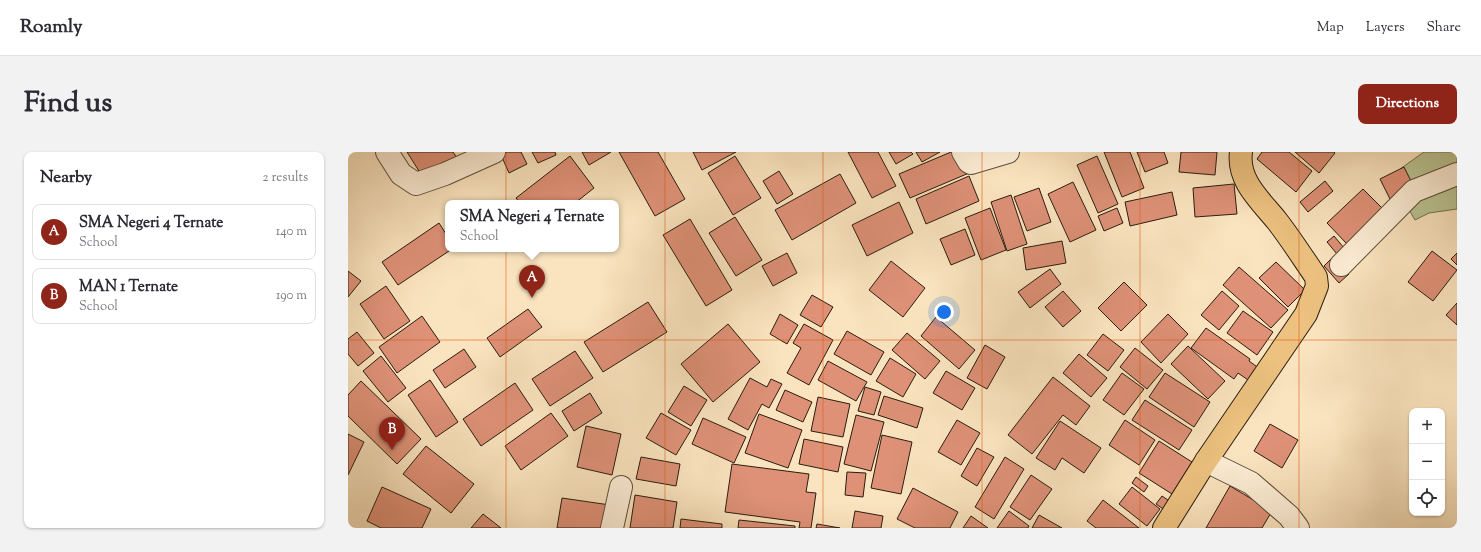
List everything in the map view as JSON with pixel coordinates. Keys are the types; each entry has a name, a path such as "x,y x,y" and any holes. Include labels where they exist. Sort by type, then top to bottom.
{"main road":[{"path":"1241,152 1243,173 1253,194 1277,221 1316,277 1330,275"},
{"path":"1164,528 1206,460 1306,314 1330,275"}],"street":[{"path":"387,152 401,174 416,184 445,174 494,152"},
{"path":"963,152 971,163 1008,152"},
{"path":"1330,275 1414,192 1457,174"},
{"path":"1206,460 1251,483 1289,516 1298,528"},
{"path":"612,528 621,487"}],"green space":[{"path":"1424,152 1457,152 1457,209 1429,213 1415,220 1404,201 1400,169"}],"building":[{"path":"407,152 453,152 457,158 424,179"},
{"path":"507,152 521,152 527,164 509,173 501,155"},
{"path":"532,152 555,152 556,155 538,163"},
{"path":"582,152 611,152 589,165"},
{"path":"619,152 658,152 685,199 655,216"},
{"path":"693,152 736,152 702,170"},
{"path":"848,152 878,152 896,186 872,198"},
{"path":"889,152 911,152 913,154 896,164"},
{"path":"916,152 940,152 922,162"},
{"path":"951,152 960,152 969,173 910,198 899,174"},
{"path":"1104,152 1130,152 1144,188 1122,197"},
{"path":"1137,152 1164,152 1168,163 1145,172"},
{"path":"1181,152 1217,152 1215,175 1179,172"},
{"path":"1262,152 1289,152 1312,171 1296,192 1257,159"},
{"path":"1295,152 1334,152 1335,153 1319,173"},
{"path":"570,156 594,188 579,200 518,200 516,198"},
{"path":"735,156 761,198 733,215 708,173"},
{"path":"1097,156 1118,204 1098,213 1077,165"},
{"path":"1404,167 1414,187 1390,199 1380,179"},
{"path":"779,171 793,194 777,204 763,181"},
{"path":"840,174 856,203 792,240 775,210"},
{"path":"969,176 979,201 926,224 916,199"},
{"path":"1325,181 1333,191 1308,212 1300,202"},
{"path":"1073,182 1096,230 1070,242 1048,194"},
{"path":"1234,184 1237,214 1195,217 1193,188"},
{"path":"1039,188 1051,222 1027,231 1014,197"},
{"path":"1363,189 1384,210 1347,244 1327,223"},
{"path":"1172,192 1177,215 1130,226 1125,202"},
{"path":"1011,195 1027,244 1007,251 991,202"},
{"path":"899,202 913,233 867,256 852,225"},
{"path":"990,208 1006,250 981,260 965,218"},
{"path":"1117,208 1123,223 1104,231 1098,216"},
{"path":"735,217 762,260 736,276 709,233"},
{"path":"690,219 732,290 706,306 663,235"},
{"path":"439,223 445,232 445,252 448,252 398,285 382,262"},
{"path":"965,229 975,255 951,265 940,239"},
{"path":"1334,236 1344,248 1337,254 1327,242"},
{"path":"1062,241 1066,263 1026,270 1023,248"},
{"path":"1432,251 1457,270 1433,301 1408,282"},
{"path":"787,253 797,273 773,286 762,266"},
{"path":"1457,253 1457,265 1451,259"},
{"path":"1333,257 1349,274 1339,283 1324,266"},
{"path":"891,261 925,288 903,317 869,290"},
{"path":"1276,262 1305,290 1288,307 1259,278"},
{"path":"1239,267 1288,310 1271,328 1223,285"},
{"path":"1050,269 1061,284 1030,308 1018,292"},
{"path":"348,271 361,281 348,297"},
{"path":"1124,282 1147,305 1121,331 1098,308"},
{"path":"386,286 410,321 384,339 360,304"},
{"path":"1063,291 1081,311 1063,327 1045,307"},
{"path":"1222,291 1239,306 1219,330 1201,315"},
{"path":"812,295 833,307 821,327 800,315"},
{"path":"648,302 667,332 603,372 584,342"},
{"path":"1457,303 1457,325 1446,315"},
{"path":"528,309 542,327 500,357 487,338"},
{"path":"1243,311 1273,332 1257,355 1227,333"},
{"path":"780,314 798,325 787,344 770,334"},
{"path":"1168,314 1188,334 1161,363 1141,342"},
{"path":"422,316 440,342 397,373 379,347"},
{"path":"936,317 975,350 959,369 921,336"},
{"path":"728,324 760,362 713,402 681,364"},
{"path":"804,324 833,340 809,385 787,373 801,348 793,343"},
{"path":"1206,328 1250,359 1249,361 1260,369 1251,382 1238,373 1234,379 1191,348"},
{"path":"847,331 884,352 871,375 834,354"},
{"path":"357,332 374,353 358,366 348,354 348,339"},
{"path":"907,333 940,361 925,379 892,350"},
{"path":"1103,334 1124,350 1108,371 1087,355"},
{"path":"985,345 1005,357 987,389 967,378"},
{"path":"1188,346 1225,381 1208,399 1171,364"},
{"path":"1135,348 1163,370 1147,389 1120,367"},
{"path":"464,349 476,367 445,388 433,370"},
{"path":"575,351 593,378 550,406 532,379"},
{"path":"1079,354 1107,378 1091,397 1063,373"},
{"path":"381,356 406,388 388,402 363,371"},
{"path":"890,358 916,374 903,397 876,381"},
{"path":"828,361 867,382 856,401 818,380"},
{"path":"946,371 975,388 962,410 933,393"},
{"path":"1122,373 1144,389 1124,415 1103,400"},
{"path":"1165,373 1210,402 1194,427 1149,397"},
{"path":"1053,377 1090,406 1076,425 1063,415 1032,454 1008,435"},
{"path":"750,378 767,387 771,379 782,384 769,408 762,404 748,430 728,419"},
{"path":"430,380 458,422 436,437 408,395"},
{"path":"361,381 421,439 397,464 348,416 348,395"},
{"path":"515,383 533,410 481,446 463,419"},
{"path":"684,386 707,400 691,426 668,412"},
{"path":"865,387 881,392 874,415 858,411"},
{"path":"785,390 812,402 803,422 776,410"},
{"path":"590,393 602,413 574,431 562,411"},
{"path":"884,396 923,408 917,428 878,415"},
{"path":"818,397 850,404 843,437 811,431"},
{"path":"1145,400 1192,430 1179,450 1132,420"},
{"path":"551,413 568,436 521,470 505,446"},
{"path":"661,413 691,430 676,455 646,438"},
{"path":"759,414 802,430 788,468 745,453"},
{"path":"856,415 884,422 871,471 844,464"},
{"path":"703,418 746,437 734,463 692,444"},
{"path":"957,420 980,433 961,465 938,452"},
{"path":"1125,420 1155,440 1139,465 1109,445"},
{"path":"1060,421 1101,448 1084,473 1062,458 1055,470 1036,458"},
{"path":"1270,424 1298,440 1282,468 1254,451"},
{"path":"586,426 621,434 612,475 577,467"},
{"path":"348,434 364,442 348,475"},
{"path":"882,435 912,442 901,494 871,488"},
{"path":"804,439 843,447 838,472 799,464"},
{"path":"1159,441 1192,462 1172,494 1139,473"},
{"path":"426,446 474,484 451,513 403,474"},
{"path":"977,448 994,457 977,486 961,476"},
{"path":"641,457 680,464 676,486 636,479"},
{"path":"1005,457 1024,469 994,519 975,507"},
{"path":"732,464 809,474 806,492 816,493 811,528 799,528 800,522 725,512"},
{"path":"847,472 866,473 863,497 845,495"},
{"path":"1031,475 1052,489 1030,520 1010,507"},
{"path":"1136,477 1148,486 1144,492 1132,483"},
{"path":"1230,486 1272,511 1262,528 1206,528"},
{"path":"382,487 431,509 422,528 381,528 367,521"},
{"path":"1132,487 1160,509 1147,526 1119,504"},
{"path":"913,488 958,512 950,528 915,528 897,519"},
{"path":"635,495 677,502 673,528 630,528"},
{"path":"1162,496 1178,507 1172,515 1156,504"},
{"path":"562,498 610,505 606,528 557,528"},
{"path":"1103,500 1139,528 1096,528 1087,521"},
{"path":"855,511 883,516 881,528 852,528"},
{"path":"1009,511 1029,526 1028,528 997,528"},
{"path":"483,514 501,528 471,528"},
{"path":"1039,515 1062,528 1032,528"},
{"path":"971,516 988,528 963,528"},
{"path":"681,519 722,524 722,528 680,528"},
{"path":"739,520 795,526 795,528 738,528"},
{"path":"817,524 840,528 816,528"}],"place":[{"name":"SMA Negeri 4 Ternate","path":"532,298"},
{"name":"MAN 1 Ternate","path":"392,450"}]}
